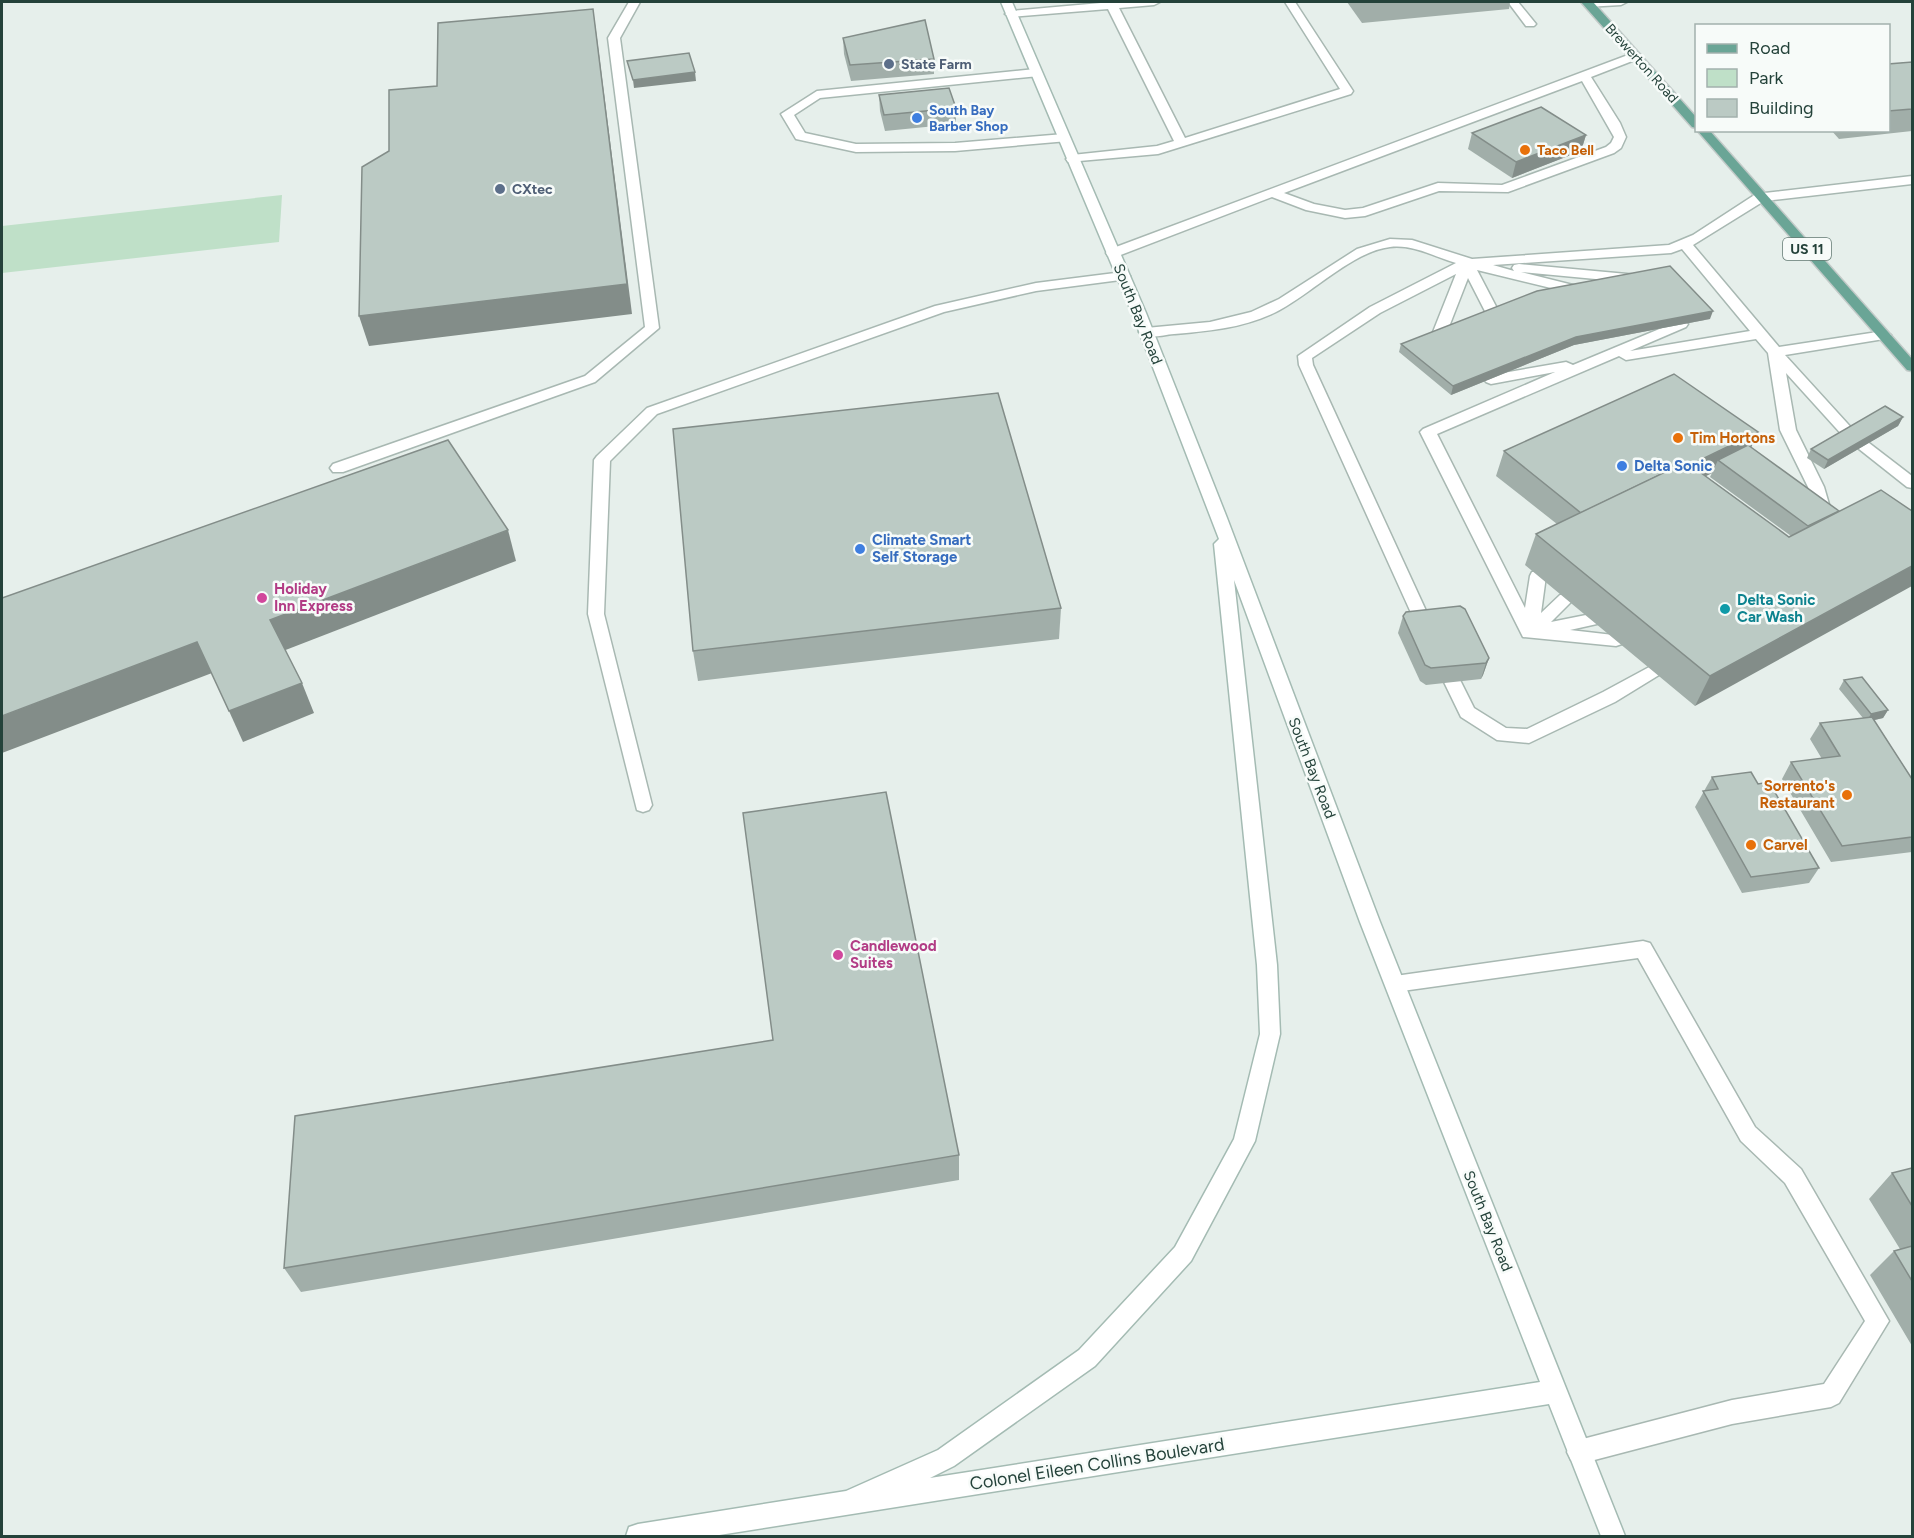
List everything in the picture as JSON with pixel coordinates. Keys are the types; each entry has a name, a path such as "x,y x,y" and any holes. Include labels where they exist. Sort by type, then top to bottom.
{"main road":[{"path":"338,468 590,379 652,328 614,38 634,2"},
{"path":"1008,8 1154,2"},
{"path":"1072,159 1158,150 1347,91 1290,2"},
{"path":"1513,2 1530,24"},
{"path":"1588,3 1621,2"},
{"name":"Brewerton Road","path":"1588,3 1695,123"},
{"path":"1112,5 1181,143"},
{"name":"South Bay Road","path":"1008,8 1146,332 1219,518 1395,984 1613,1536"},
{"path":"1113,253 1636,56"},
{"path":"1035,73 817,95 787,114 800,136 856,148 955,147 1064,138"},
{"path":"1272,193 1311,207 1346,214 1365,212 1438,187 1503,189 1532,180 1610,150 1617,145 1620,137 1614,123 1584,75"},
{"name":"US 11","path":"1704,132 1912,367"},
{"path":"1425,626 1306,365 1305,356 1375,310 1467,262 1671,249 1698,238 1761,197 1912,180"},
{"path":"1146,332 1217,325 1252,317 1273,308 1334,269 1388,243 1420,246 1467,262 1580,291"},
{"path":"1684,244 1775,352 1849,434"},
{"path":"1467,262 1642,280"},
{"path":"1467,262 1494,316"},
{"path":"1438,337 1467,262"},
{"path":"643,806 596,614 602,460 652,411 929,312 1036,287 1123,276"},
{"path":"1529,633 1428,432 1681,324"},
{"path":"1491,379 1760,334"},
{"path":"1601,360 1620,336"},
{"path":"1775,352 1884,336"},
{"path":"1775,352 1788,430 1816,487 1826,525"},
{"path":"1547,356 1601,360"},
{"path":"1864,446 1912,483"},
{"path":"1796,485 1816,487"},
{"path":"1805,509 1816,487"},
{"path":"845,1504 946,1458 1088,1358 1183,1254 1244,1141 1270,1034 1267,965 1219,518"},
{"path":"1529,633 1538,576"},
{"path":"1529,633 1566,599"},
{"path":"1529,633 1591,620"},
{"path":"1529,633 1616,640"},
{"path":"1453,682 1467,712 1503,735 1529,736 1653,671"},
{"path":"1395,984 1643,949 1748,1134 1793,1176 1878,1322 1832,1395 1732,1412 1579,1452"},
{"name":"Colonel Eileen Collins Boulevard","path":"638,1536 1556,1392"}],"green space":[{"path":"282,195 279,242 2,273 2,226"}],"building":[{"name":"CXtec","path":"593,9 627,284 359,316 362,167 389,151 389,90 437,86 438,23"},
{"path":"925,20 934,59 850,65 843,38"},
{"path":"689,53 695,72 633,80 627,61"},
{"path":"1912,62 1912,109 1890,111 1890,64"},
{"path":"949,88 956,108 884,115 879,95"},
{"path":"1541,107 1586,135 1516,162 1472,133"},
{"path":"1670,266 1713,311 1576,337 1453,386 1401,344 1537,291"},
{"name":"Delta Sonic","path":"1674,374 1758,432 1690,465 1686,462 1581,513 1504,451"},
{"name":"Climate Smart Self Storage","path":"998,393 1061,608 693,651 673,429"},
{"path":"1885,406 1903,417 1828,460 1811,449"},
{"name":"Holiday Inn Express","path":"448,440 508,530 270,620 302,683 229,711 197,642 2,716 2,598"},
{"path":"1748,445 1839,511 1808,526 1718,460"},
{"name":"Delta Sonic Car Wash","path":"1686,462 1789,537 1881,490 1912,511 1912,566 1710,676 1536,534"},
{"path":"1460,606 1465,609 1489,658 1486,663 1431,668 1425,665 1403,616 1406,612"},
{"path":"1862,677 1888,710 1871,714 1844,680"},
{"name":"Sorrento's Restaurant","path":"1872,717 1912,779 1912,837 1842,846 1791,762 1840,756 1820,723"},
{"name":"Carvel","path":"1751,772 1758,784 1769,782 1819,868 1751,877 1703,791 1718,789 1712,777"},
{"name":"Candlewood Suites","path":"886,792 959,1155 284,1268 295,1116 773,1040 743,813"},
{"path":"1912,1168 1912,1206 1892,1173"},
{"path":"1912,1246 1912,1281 1894,1251"}],"place":[{"name":"State Farm","path":"889,64"},
{"name":"South Bay Barber Shop","path":"917,118"},
{"name":"Taco Bell","path":"1525,150"},
{"name":"CXtec","path":"500,189"},
{"name":"Tim Hortons","path":"1678,438"},
{"name":"Delta Sonic","path":"1622,466"},
{"name":"Climate Smart Self Storage","path":"860,549"},
{"name":"Holiday Inn Express","path":"262,598"},
{"name":"Delta Sonic Car Wash","path":"1725,609"},
{"name":"Sorrento's Restaurant","path":"1847,795"},
{"name":"Carvel","path":"1751,845"},
{"name":"Candlewood Suites","path":"838,955"}]}
